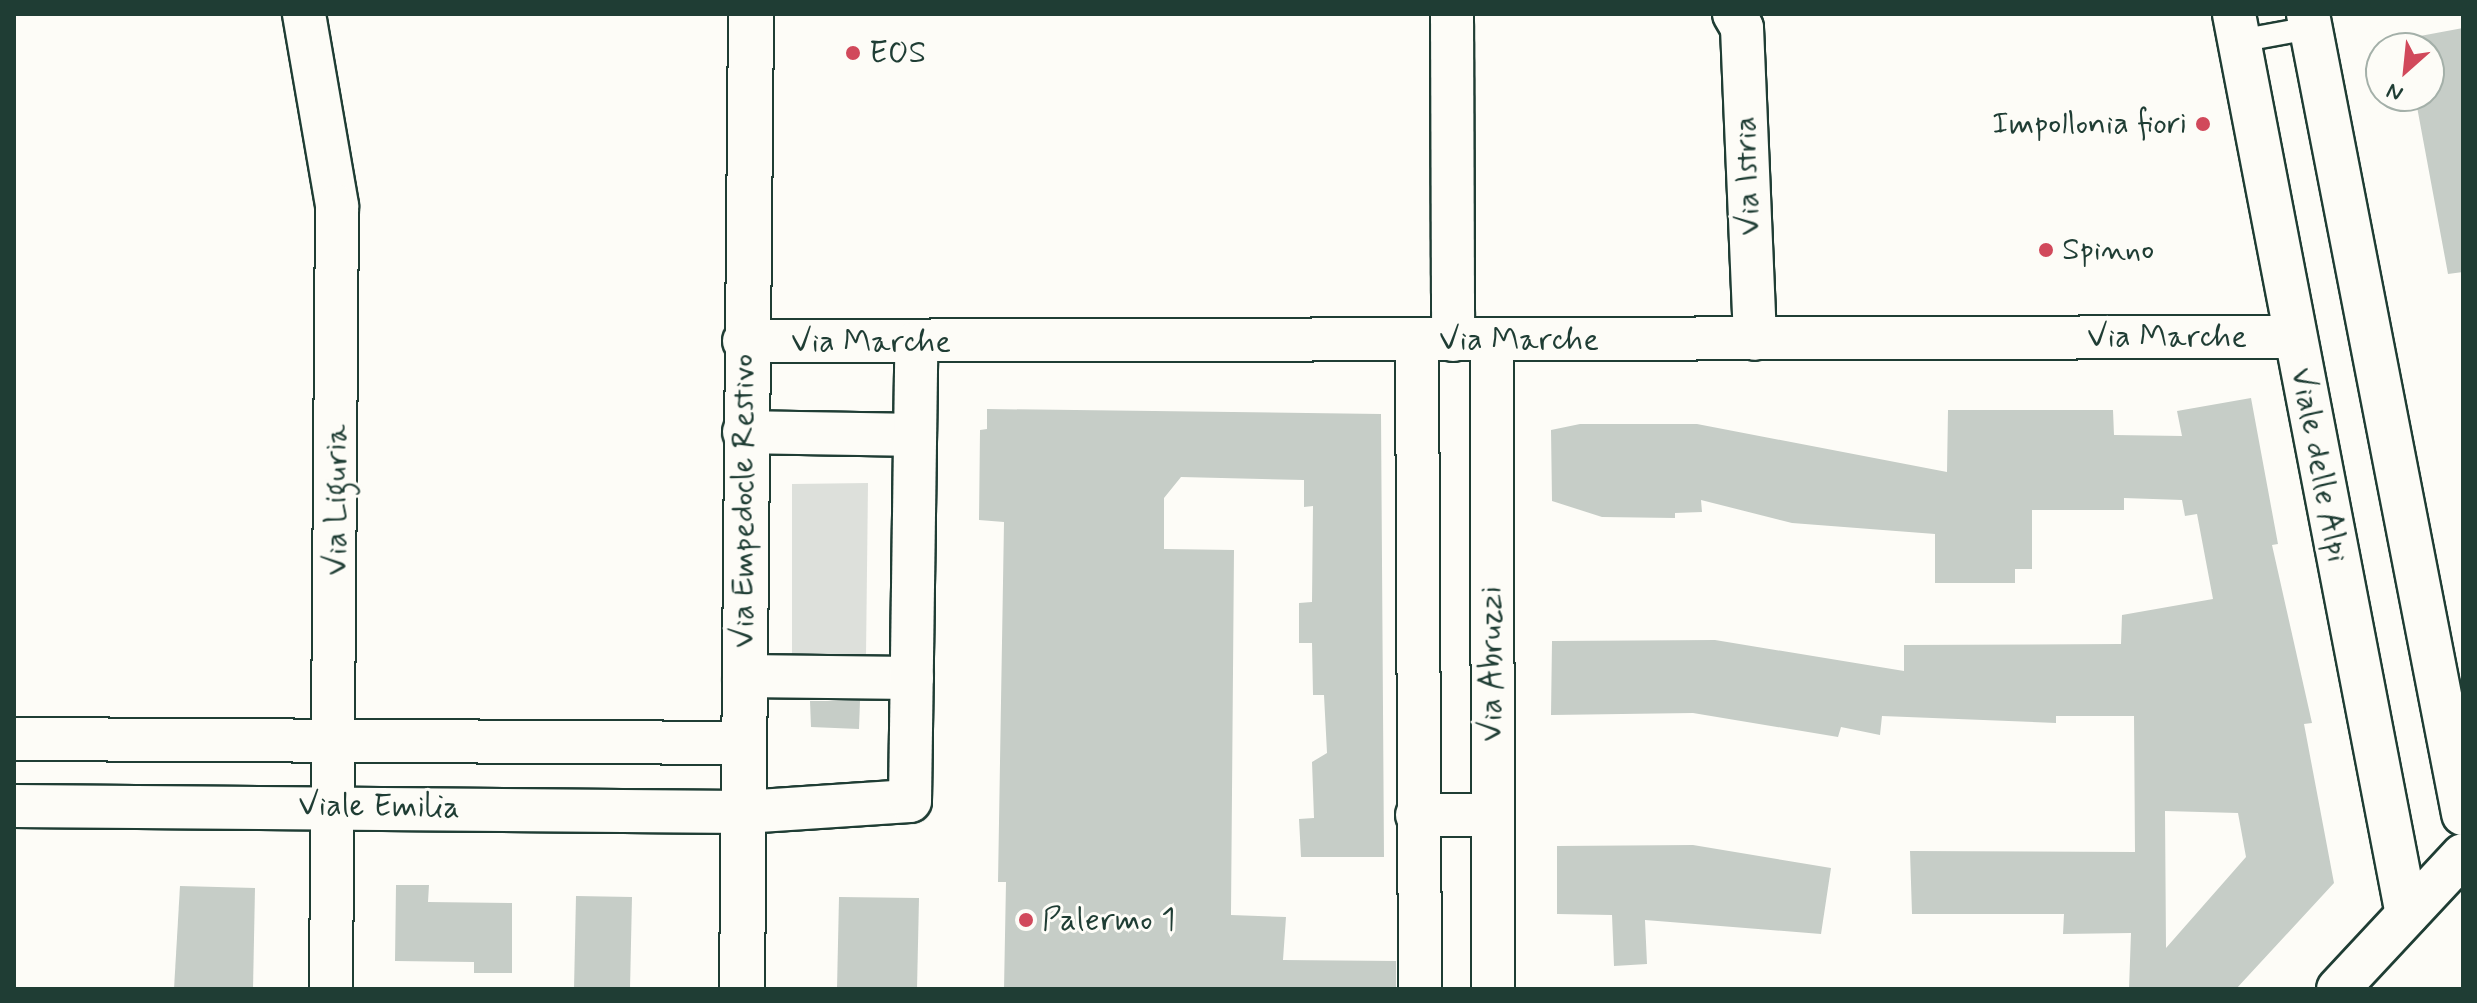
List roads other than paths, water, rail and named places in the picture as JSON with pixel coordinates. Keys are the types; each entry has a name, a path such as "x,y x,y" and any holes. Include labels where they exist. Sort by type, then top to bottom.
{"street":[{"name":"Via Liguria","path":"304,14 337,206 336,741 331,989"},
{"name":"Via Empedocle Restivo","path":"742,989 744,341 751,14"},
{"path":"1420,989 1417,815 1454,340 1452,14"},
{"name":"Via Istria","path":"1734,14 1742,28 1755,339"},
{"path":"2309,21 2463,814"},
{"name":"Viale delle Alpi","path":"2236,28 2407,915"},
{"name":"Via Marche","path":"744,341 916,343 2294,337"},
{"name":"Via Abruzzi","path":"1454,340 1492,815 1493,989"},
{"path":"744,676 912,678 916,343"},
{"path":"744,432 915,435"},
{"name":"Viale Emilia","path":"14,806 744,812 910,801 912,678"},
{"name":"Viale Emilia","path":"14,739 744,743"},
{"path":"1417,815 1492,815"},
{"path":"2338,989 2463,855"}],"lane":[{"path":"2236,28 2309,21"}],"place":[{"name":"EOS","path":"853,53"},
{"name":"Impollonia fiori","path":"2203,124"},
{"name":"Spinno","path":"2046,250"},
{"name":"Palermo 1","path":"1026,920"}]}
